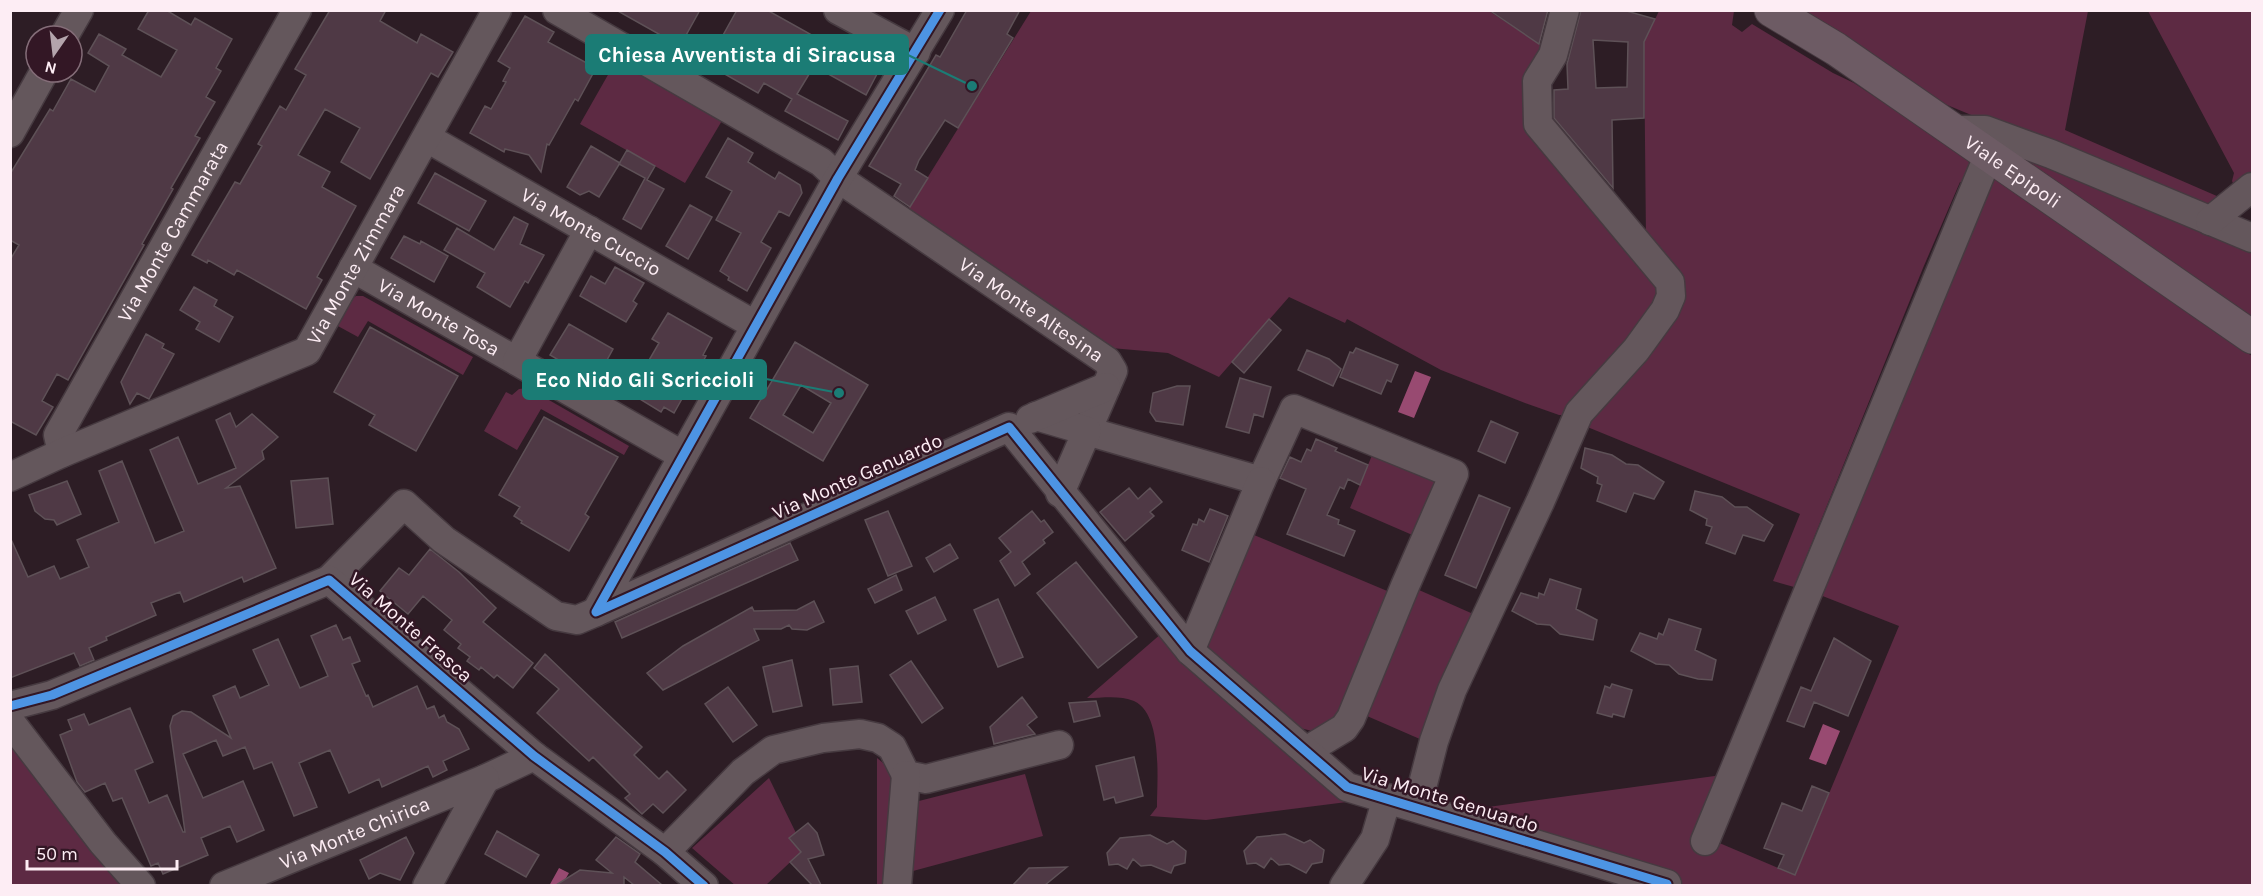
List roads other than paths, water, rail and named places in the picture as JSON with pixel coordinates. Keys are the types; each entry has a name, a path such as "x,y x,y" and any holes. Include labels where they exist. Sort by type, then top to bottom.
{"main road":[{"name":"Viale Epipoli","path":"1771,10 1836,49 2253,337"}],"street":[{"path":"71,24 79,10"},
{"name":"Via Monte Cammarata","path":"62,453 58,435 297,10"},
{"name":"Via Monte Zimmara","path":"10,477 307,351 497,10"},
{"name":"Via Monte Altesina","path":"557,10 821,162 838,178 1107,361 1113,371 1060,493"},
{"path":"838,10 916,52"},
{"path":"596,612 838,178 940,10"},
{"path":"1417,807 1434,741 1452,690 1579,413 1636,350 1665,310 1671,296 1670,282 1538,124 1537,81 1553,55 1565,10"},
{"path":"12,127 37,84"},
{"path":"1953,130 1985,130 2051,154 2253,238"},
{"name":"Via Monte Cuccio","path":"427,138 755,325"},
{"path":"1706,841 1989,154"},
{"path":"2210,221 2253,187"},
{"path":"517,362 589,230"},
{"name":"Via Monte Tosa","path":"353,268 682,455"},
{"path":"1009,428 1106,387"},
{"path":"1190,651 1261,481 1294,409 1454,474 1405,586 1352,718 1344,728 1306,751"},
{"path":"1036,416 1261,481"},
{"name":"Via Monte Genuardo","path":"329,580 404,504 444,540 556,616 577,620 1009,428 1190,651 1347,787 1667,884"},
{"name":"Via Monte Frasca","path":"11,718 27,716 52,695 329,580 534,756 665,852 704,885"},
{"path":"11,718 104,843 141,885"},
{"path":"665,852 743,772 773,750 823,738 860,734 878,738 892,747 906,775 897,885"},
{"path":"906,775 926,778 1059,746"},
{"name":"Via Monte Chirica","path":"224,885 485,779 534,756"},
{"path":"426,885 485,779"},
{"path":"1344,885 1375,839 1387,798"}],"place":[{"name":"Chiesa Avventista di Siracusa","path":"972,86"},
{"name":"Eco Nido Gli Scriccioli","path":"839,393"}]}
